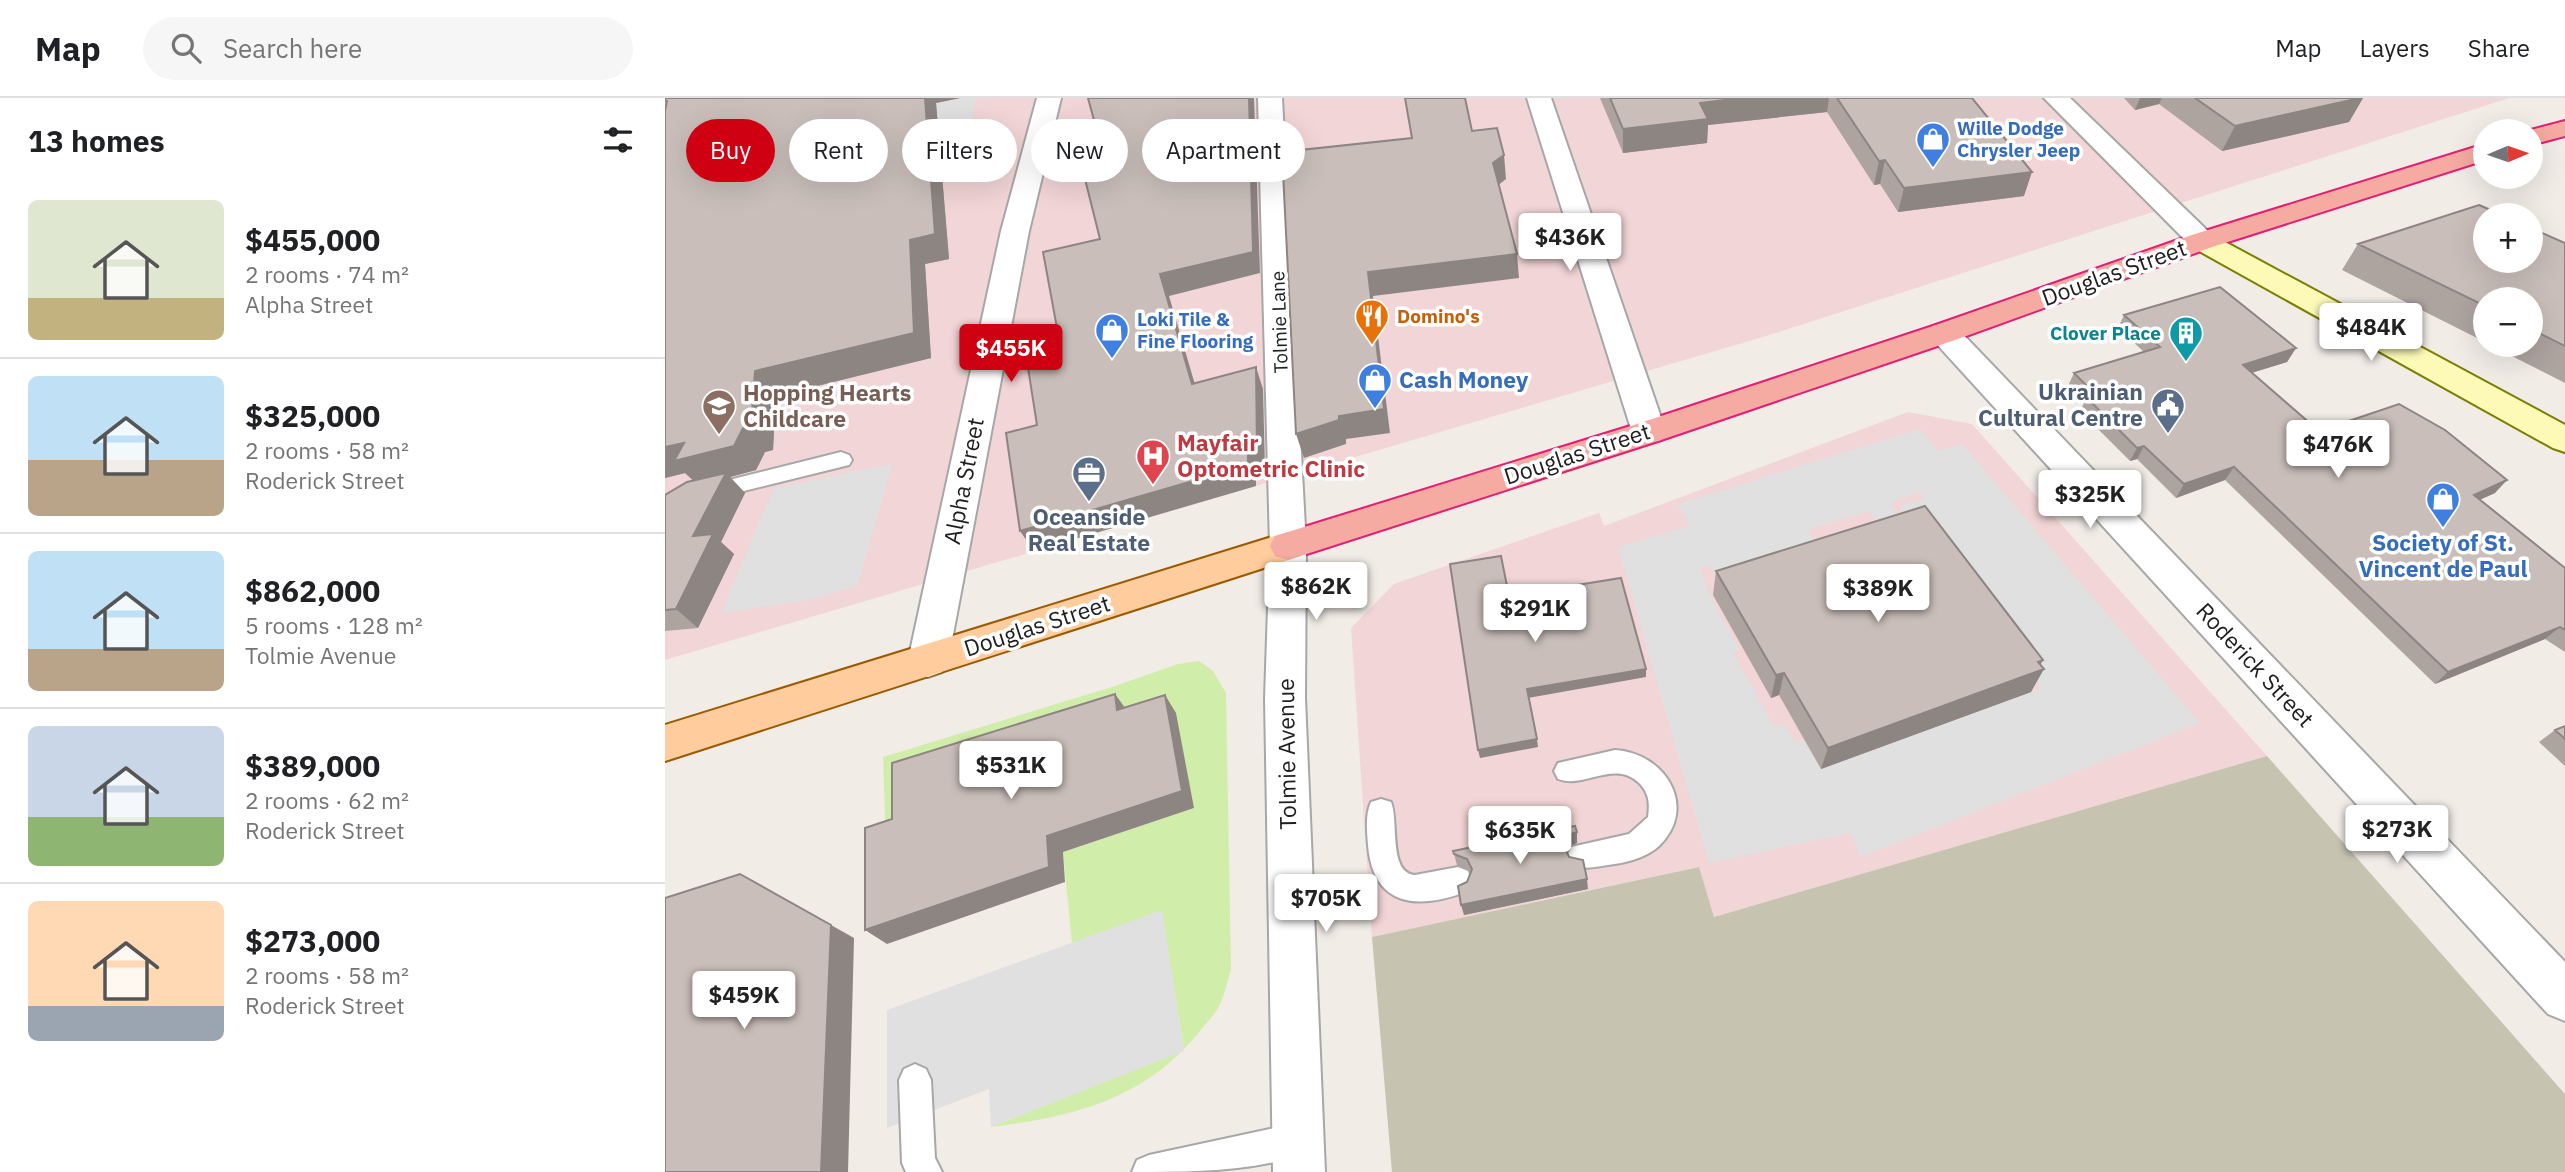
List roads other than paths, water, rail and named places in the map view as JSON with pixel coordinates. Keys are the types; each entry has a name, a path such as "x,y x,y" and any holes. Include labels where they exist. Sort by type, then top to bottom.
{"highway":[{"path":"2543,134 2565,128"},
{"name":"Douglas Street","path":"1288,545 1649,432 1944,333 2202,241 2473,156"}],"main road":[{"path":"2202,241 2565,440"},
{"name":"Douglas Street","path":"665,743 1288,545"}],"street":[{"name":"Alpha Street","path":"928,661 1015,231 1049,98"},
{"name":"Tolmie Lane","path":"1270,98 1288,545"},
{"path":"1539,98 1649,432"},
{"path":"2056,98 2202,241"},
{"name":"Roderick Street","path":"1944,333 2565,997"},
{"name":"Tolmie Avenue","path":"1288,545 1285,698 1298,1156"}],"lane":[{"path":"665,517 689,498 703,493 842,460"},
{"path":"1567,771 1615,761 1632,764 1646,771 1657,783 1663,797 1663,811 1658,826 1649,838 1635,846 1581,856"},
{"path":"1381,811 1387,873 1394,881 1411,889 1458,881"},
{"path":"915,1080 919,1163 925,1172"},
{"path":"1149,1172 1298,1156"}],"place":[{"name":"Wille Dodge Chrysler Jeep","path":"1933,169"},
{"name":"Domino's","path":"1372,346"},
{"name":"Loki Tile & Fine Flooring","path":"1112,360"},
{"name":"Clover Place","path":"2186,363"},
{"name":"Cash Money","path":"1375,410"},
{"name":"Ukrainian Cultural Centre","path":"2168,435"},
{"name":"Hopping Hearts Childcare","path":"719,436"},
{"name":"Mayfair Optometric Clinic","path":"1153,486"},
{"name":"Oceanside Real Estate","path":"1089,503"},
{"name":"Society of St. Vincent de Paul","path":"2443,529"}]}
